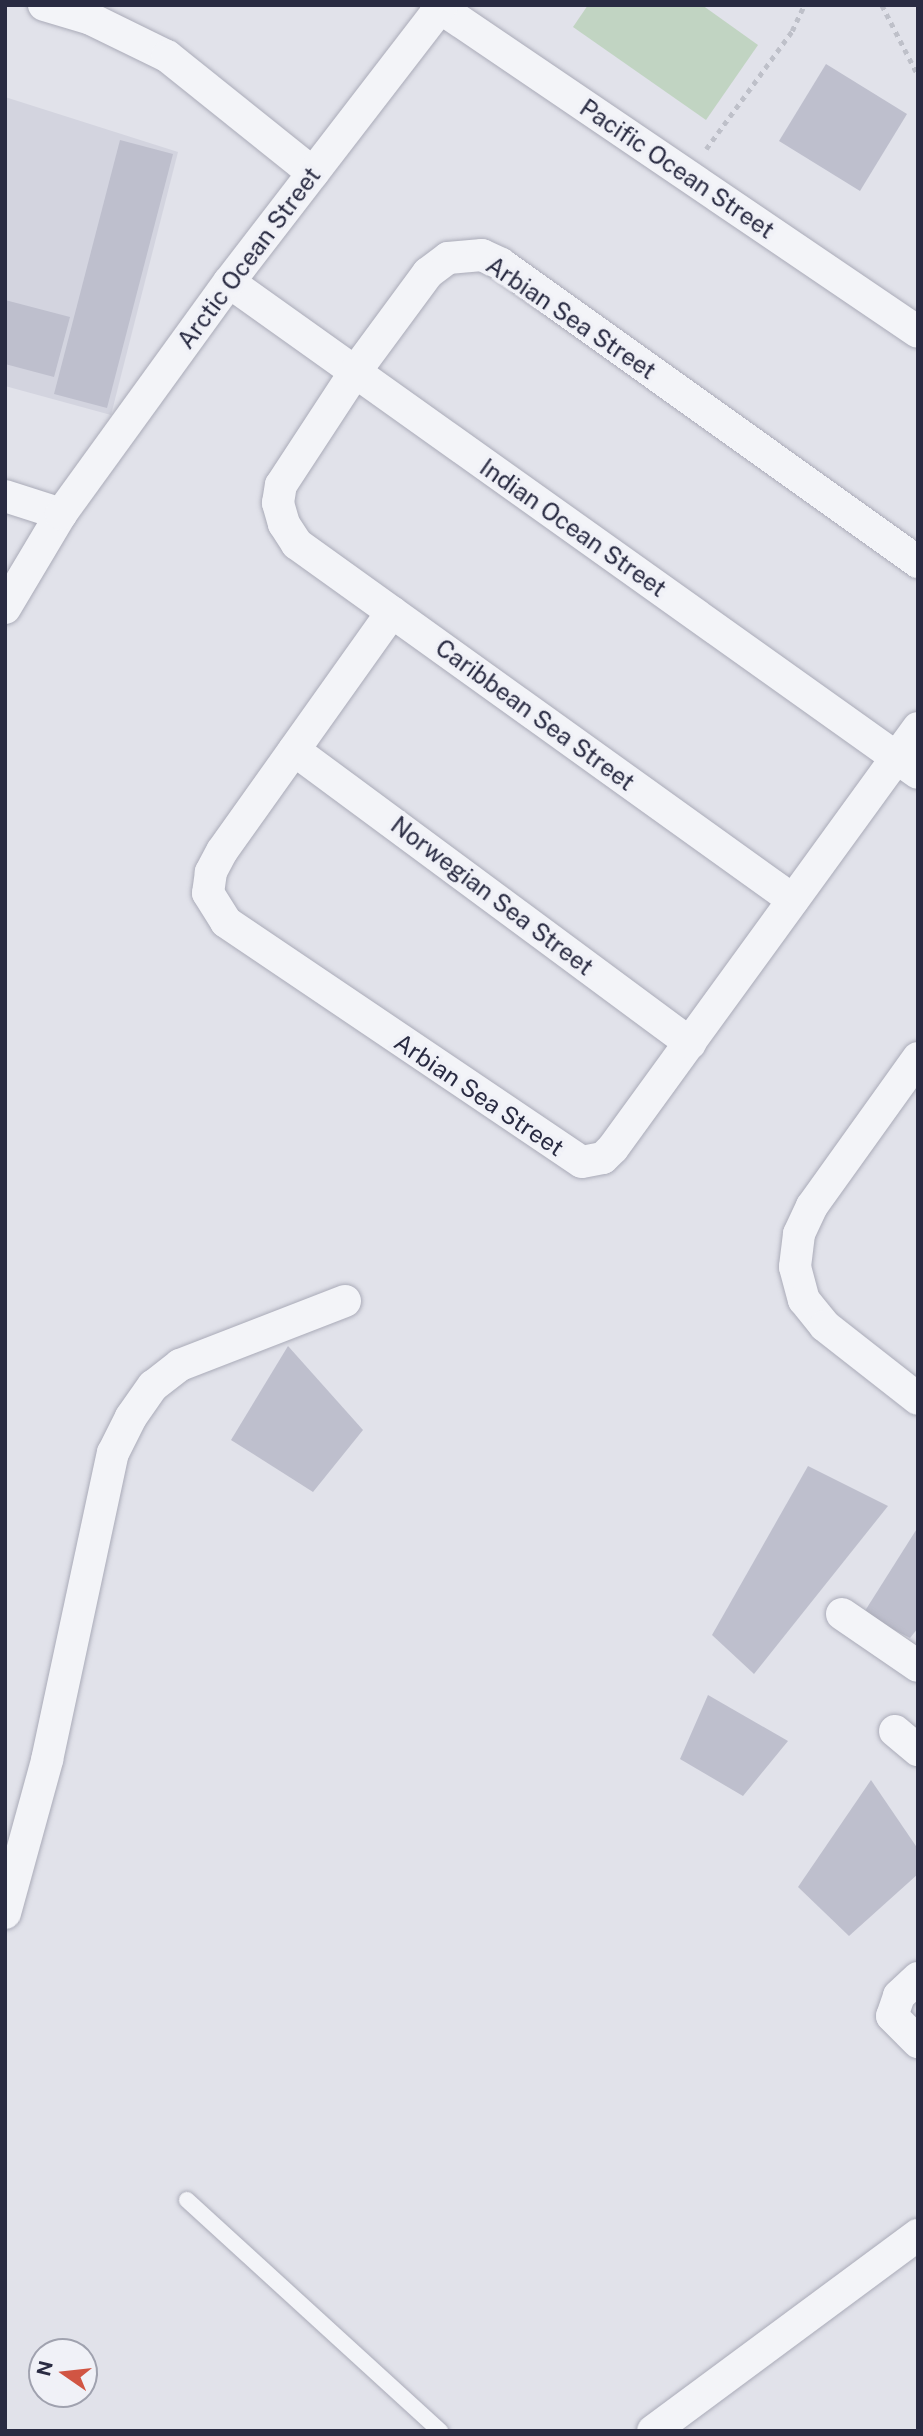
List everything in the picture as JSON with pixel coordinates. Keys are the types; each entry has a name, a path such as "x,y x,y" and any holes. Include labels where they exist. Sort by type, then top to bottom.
{"street":[{"path":"44,5 91,19 167,56 313,173"},
{"name":"Arctic Ocean Street","path":"5,608 61,514 229,282 439,6"},
{"name":"Pacific Ocean Street","path":"439,6 918,332"},
{"name":"Arbian Sea Street","path":"284,524 278,503 281,485 355,372 428,273 448,258 482,255 501,264 918,562"},
{"name":"Indian Ocean Street","path":"229,282 907,766"},
{"path":"5,496 61,514"},
{"name":"Caribbean Sea Street","path":"284,524 297,544 793,900"},
{"name":"Arbian Sea Street","path":"392,612 211,872 208,893 226,922 582,1162 603,1158 613,1148 793,900 907,766 918,728"},
{"name":"Norwegian Sea Street","path":"294,750 690,1042"},
{"path":"918,1058 812,1206 799,1234 795,1268 804,1300 825,1326 918,1399"},
{"path":"5,1913 47,1760 113,1453 131,1417 153,1386 180,1365 345,1301"},
{"path":"842,1614 918,1666"},
{"path":"918,1978 899,1996 892,2016 918,2042"},
{"path":"653,2431 918,2235"}],"lane":[{"path":"187,2200 440,2431"}],"path":[{"path":"687,176 792,31 804,5"},
{"path":"882,5 918,75"}],"shaded area":[{"path":"5,97 178,152 111,415 5,386"}],"green space":[{"path":"588,5 702,5 758,45 706,120 573,27"}],"building":[{"path":"826,64 907,114 860,191 779,141"},
{"path":"120,140 173,154 107,408 54,394"},
{"path":"5,300 70,317 54,377 5,364"},
{"path":"288,1346 363,1430 313,1492 231,1440"},
{"path":"808,1466 888,1506 754,1674 712,1635"},
{"path":"918,1527 918,1628 910,1638 863,1614"},
{"path":"708,1695 788,1741 743,1796 680,1759"},
{"path":"871,1780 918,1849 918,1874 849,1936 798,1887"}]}
